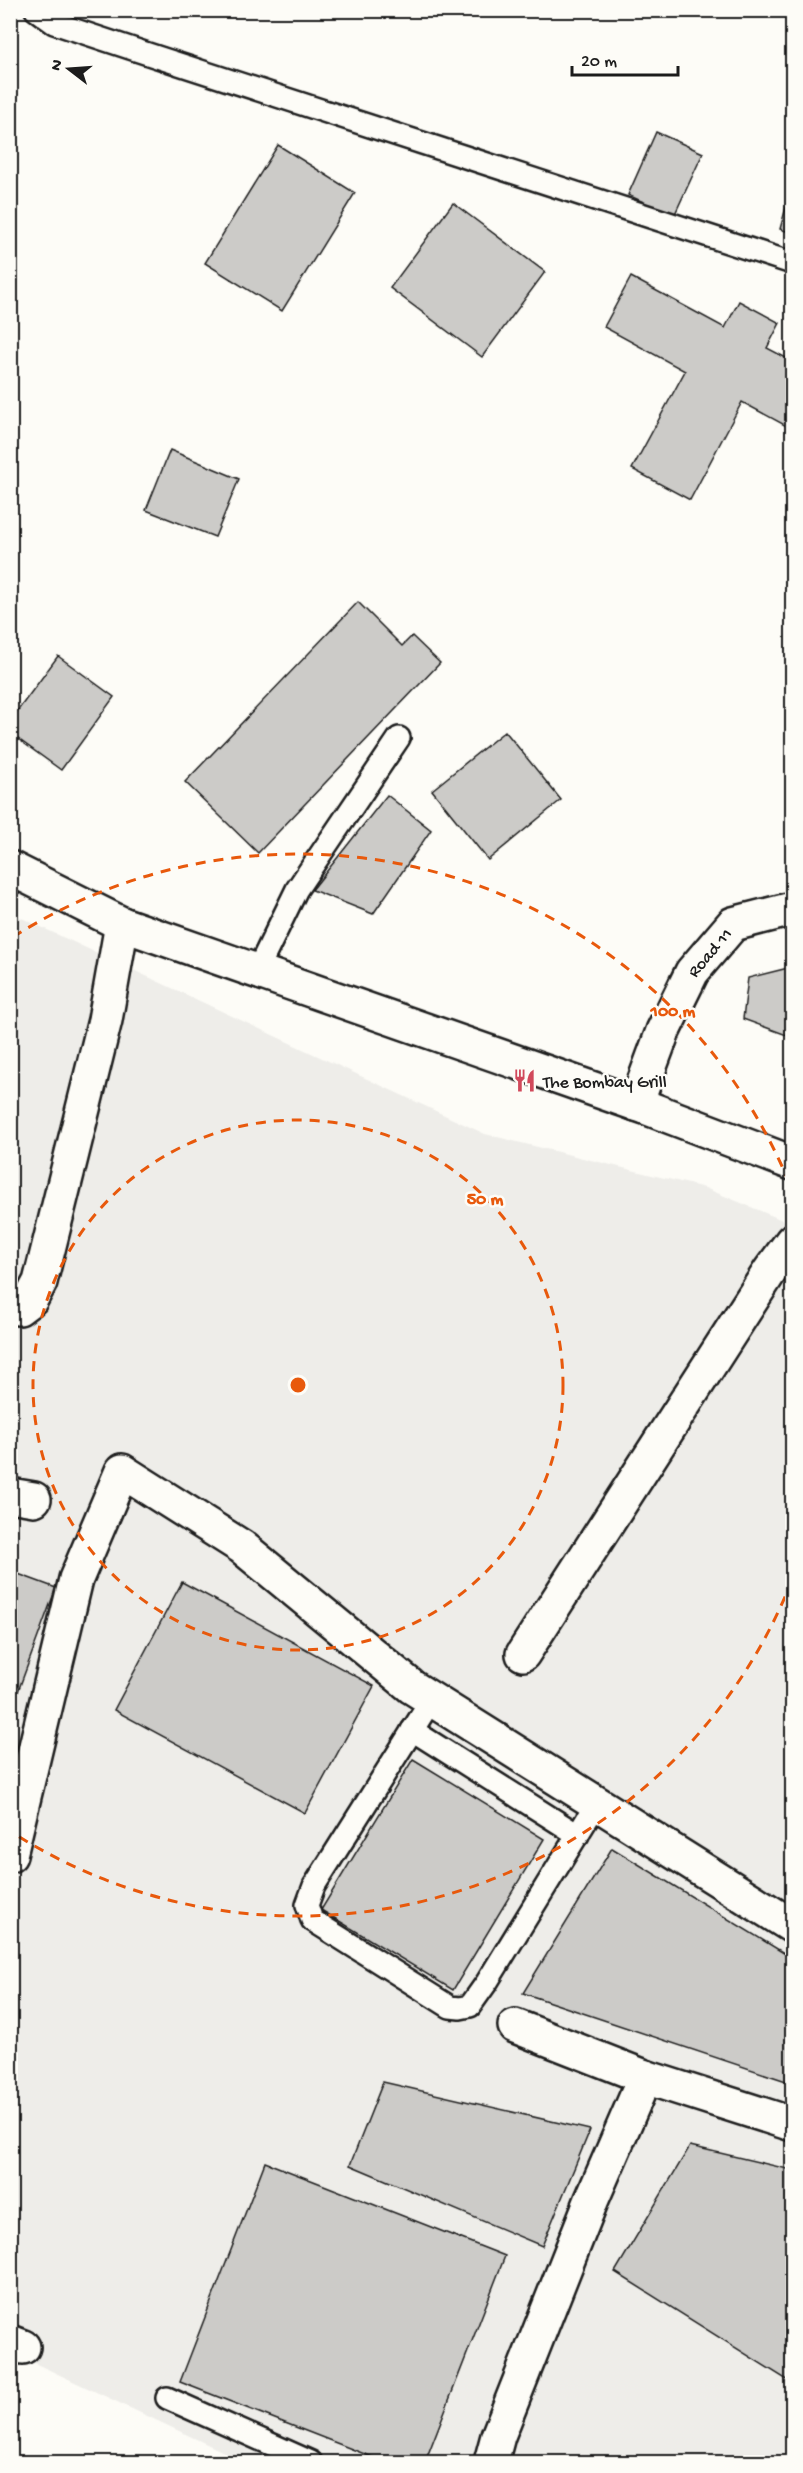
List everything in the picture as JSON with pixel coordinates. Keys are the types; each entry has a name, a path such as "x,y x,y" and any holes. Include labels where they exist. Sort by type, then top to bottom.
{"street":[{"path":"10,868 122,924 636,1104 792,1163"},
{"name":"Road 11","path":"636,1104 663,1031 692,972 733,924 792,909"},
{"path":"10,1307 19,1308 31,1299 40,1282 105,1020 122,924"},
{"path":"523,1654 792,1241"},
{"path":"10,1855 76,1579 122,1471 242,1547 412,1687 792,1926"},
{"path":"515,2026 645,2077 792,2124"},
{"path":"490,2463 498,2436 592,2199 645,2077"}],"lane":[{"path":"36,10 54,23 137,51 792,263"},
{"path":"257,971 297,889 399,738"},
{"path":"432,1699 314,1886 307,1905 312,1920 450,2007 470,2006 597,1803"},
{"path":"412,1730 579,1835"},
{"path":"167,2398 311,2463"}],"shaded area":[{"path":"11,913 485,1134 705,1188 792,1224 792,2462 245,2462 11,2352"}],"building":[{"path":"656,132 703,153 674,216 628,195"},
{"path":"278,145 355,193 282,311 205,263"},
{"path":"792,186 792,233 780,229"},
{"path":"453,203 545,272 482,357 390,288"},
{"path":"631,277 725,328 739,301 780,323 767,348 792,361 792,429 742,402 690,500 632,469 685,371 604,327"},
{"path":"170,450 239,479 215,537 146,510"},
{"path":"358,602 402,646 412,636 440,663 258,853 185,782"},
{"path":"58,656 114,697 61,770 10,733 10,721"},
{"path":"505,731 561,800 488,860 432,790"},
{"path":"387,795 431,830 373,914 312,890"},
{"path":"792,967 792,1037 743,1019 748,978"},
{"path":"10,1571 56,1588 10,1713"},
{"path":"182,1582 374,1686 305,1813 114,1710"},
{"path":"413,1759 544,1839 453,1990 321,1910"},
{"path":"612,1848 792,1958 792,2083 523,1993"},
{"path":"383,2082 590,2130 542,2246 350,2165"},
{"path":"690,2146 792,2170 792,2383 615,2272"},
{"path":"265,2162 505,2256 425,2462 385,2462 180,2382"}],"place":[{"name":"The Bombay Grill","path":"525,1081"}]}
